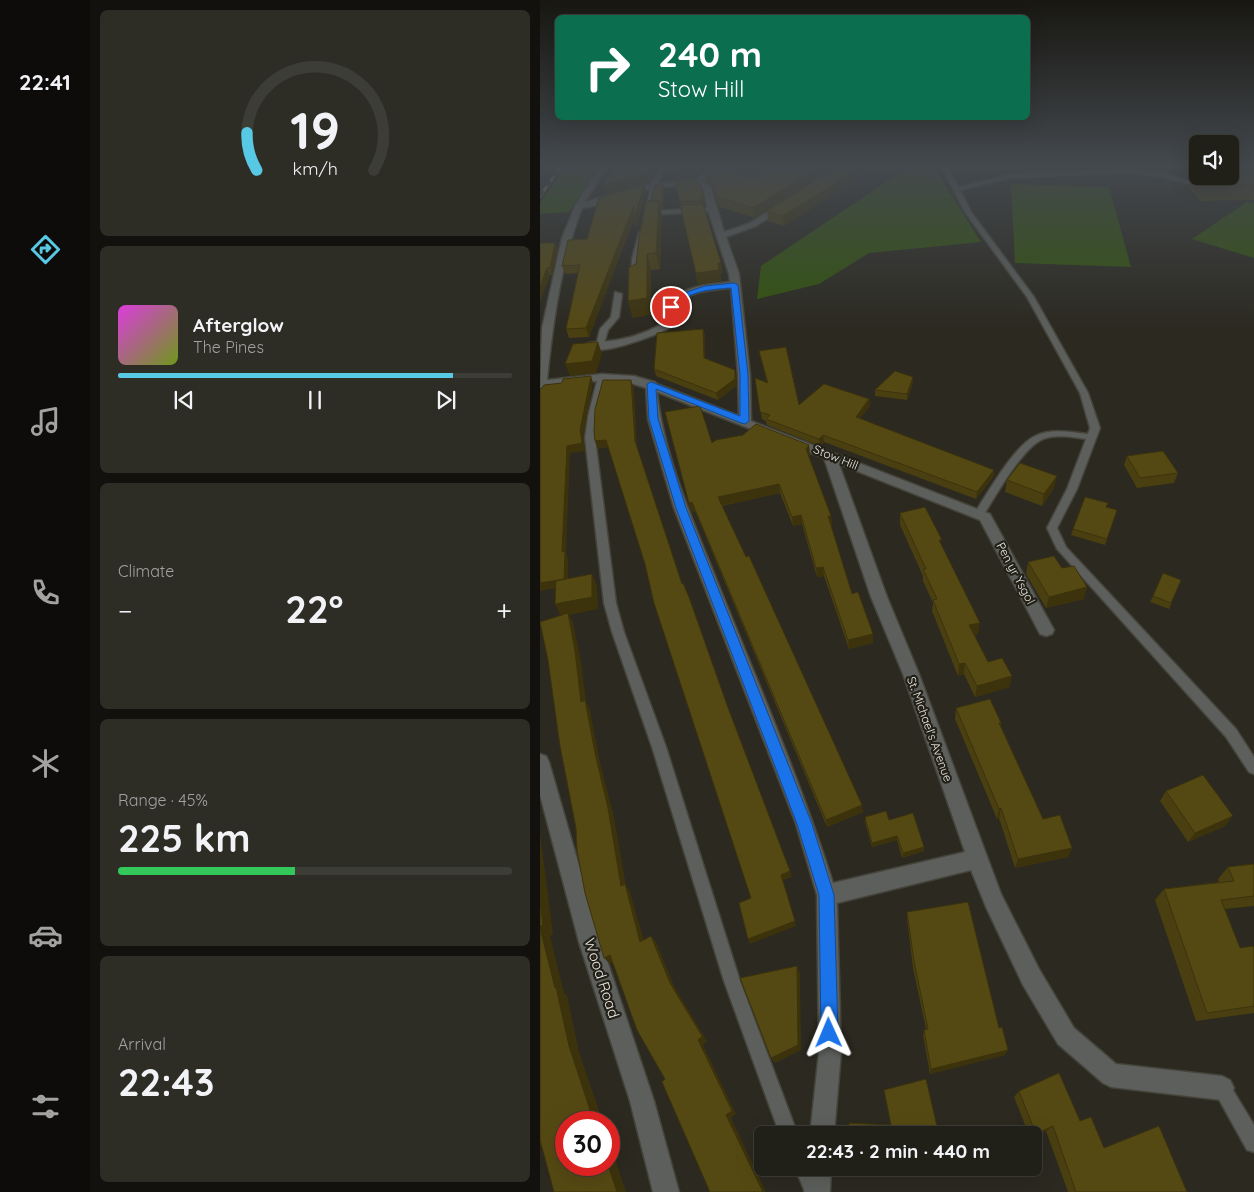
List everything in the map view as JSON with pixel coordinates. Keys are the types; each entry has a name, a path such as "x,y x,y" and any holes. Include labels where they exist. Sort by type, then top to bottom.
{"street":[{"path":"541,388 547,328 566,238 573,220"},
{"path":"715,220 734,274 744,375 745,421"},
{"path":"720,234 738,232 761,220"},
{"path":"588,346 628,342 648,336 667,325 671,307 681,296 705,288 734,285"},
{"name":"Stow Hill","path":"541,388 602,378 634,379 651,384 982,515"},
{"path":"651,384 654,419 681,508 804,824 827,895 830,1052 823,1126"},
{"name":"St. Michael's Avenue","path":"829,455 879,597 911,674 976,858 993,900 1031,977 1066,1036 1111,1075 1222,1088"},
{"name":"Pen yr Ysgol","path":"982,515 1046,630"},
{"name":"Wood Road","path":"540,762 590,942 642,1101 666,1192"},
{"path":"827,895 976,858"},
{"path":"816,1192 818,1176"}],"lane":[{"path":"635,280 635,259 645,220"},
{"path":"974,220 1030,297 1084,393 1095,428 1072,489 1052,528 1062,549 1231,733 1254,768"},
{"path":"600,345 604,329 615,317 618,294"},
{"path":"602,378 592,416 590,438 610,603 618,632 659,747 732,980 786,1126"},
{"path":"982,515 1025,448 1038,439 1051,435 1092,437"},
{"path":"1222,1088 1254,1142"},
{"path":"808,1176 816,1192"}],"green space":[{"path":"830,220 967,220 981,242 869,253 819,284 757,299 761,266"},
{"path":"1013,220 1118,220 1131,267 1015,263"},
{"path":"1221,220 1254,220 1254,258 1192,239"}],"building":[{"path":"593,220 628,220 586,328 566,329 580,265 562,266 568,240 587,239"},
{"path":"642,220 658,220 656,253 647,254 647,298 628,301 629,267 636,264"},
{"path":"683,220 708,220 721,263 718,263 719,270 696,273"},
{"path":"540,243 555,243 550,268 547,268 540,287"},
{"path":"703,329 704,358 735,370 735,379 716,393 654,369 657,333"},
{"path":"598,342 592,361 565,364 573,344"},
{"path":"786,347 799,405 824,384 869,399 856,417 994,470 977,492 823,435 819,439 766,419 770,415 760,412 755,378 768,383 759,351"},
{"path":"895,371 913,377 907,394 875,390"},
{"path":"591,376 580,430 582,443 567,446 562,552 565,551 564,579 540,583 540,389 544,385 562,383 563,379"},
{"path":"603,380 631,380 635,441 682,584 690,600 727,705 790,871 781,875 795,921 748,939 739,903 751,898 654,603 645,564 606,440 595,441 595,409"},
{"path":"700,406 712,443 716,440 743,435 756,424 809,445 806,449 831,516 828,516 852,594 858,592 873,634 848,640 823,567 816,568 801,515 792,517 779,484 718,497 746,557 749,556 862,805 826,820 692,502 689,503 665,412"},
{"path":"1163,451 1178,473 1140,478 1127,456"},
{"path":"1020,463 1057,476 1044,494 1007,480"},
{"path":"1085,497 1108,503 1106,507 1117,510 1107,539 1073,529"},
{"path":"925,507 980,623 969,625 988,662 1002,658 1012,676 977,686 965,663 959,664 933,600 937,599 923,569 926,569 900,513"},
{"path":"1054,556 1062,568 1074,566 1087,587 1049,597 1028,562"},
{"path":"1163,573 1181,580 1171,603 1153,596"},
{"path":"592,574 592,597 555,604 556,581"},
{"path":"568,613 581,702 585,700 608,808 621,886 625,884 640,942 651,936 670,983 702,1036 698,1040 732,1111 726,1115 763,1192 710,1192 662,1082 665,1079 637,1030 610,955 604,958 585,893 577,850 576,828 560,746 548,660 540,622"},
{"path":"990,699 1043,819 1060,815 1072,848 1018,859 1001,808 999,809 956,708"},
{"path":"1203,775 1233,816 1195,833 1166,791"},
{"path":"886,811 889,820 913,813 924,847 903,853 897,836 872,843 865,817"},
{"path":"1254,864 1254,896 1221,900 1240,948 1253,946 1254,948 1254,1006 1207,1013 1164,889 1234,881 1228,867"},
{"path":"540,901 543,925 540,926"},
{"path":"968,902 999,1028 1002,1027 1008,1050 931,1069 924,1030 928,1029 914,961 907,912"},
{"path":"540,928 569,1046 590,1111 555,1111 555,1176 612,1176 617,1192 554,1192 540,1140"},
{"path":"797,966 798,1045 771,1058 740,978"},
{"path":"1059,1073 1080,1121 1091,1117 1104,1148 1159,1126 1187,1192 1076,1192 1053,1126 1042,1131 1042,1126 1033,1126 1019,1091"},
{"path":"926,1079 937,1126 849,1126 849,1123 891,1125 884,1090"}],"route":[{"path":"671,307 681,296 705,288 734,285 744,375 745,421 651,384 654,419 681,508 804,824 827,895 829,1033"}]}
